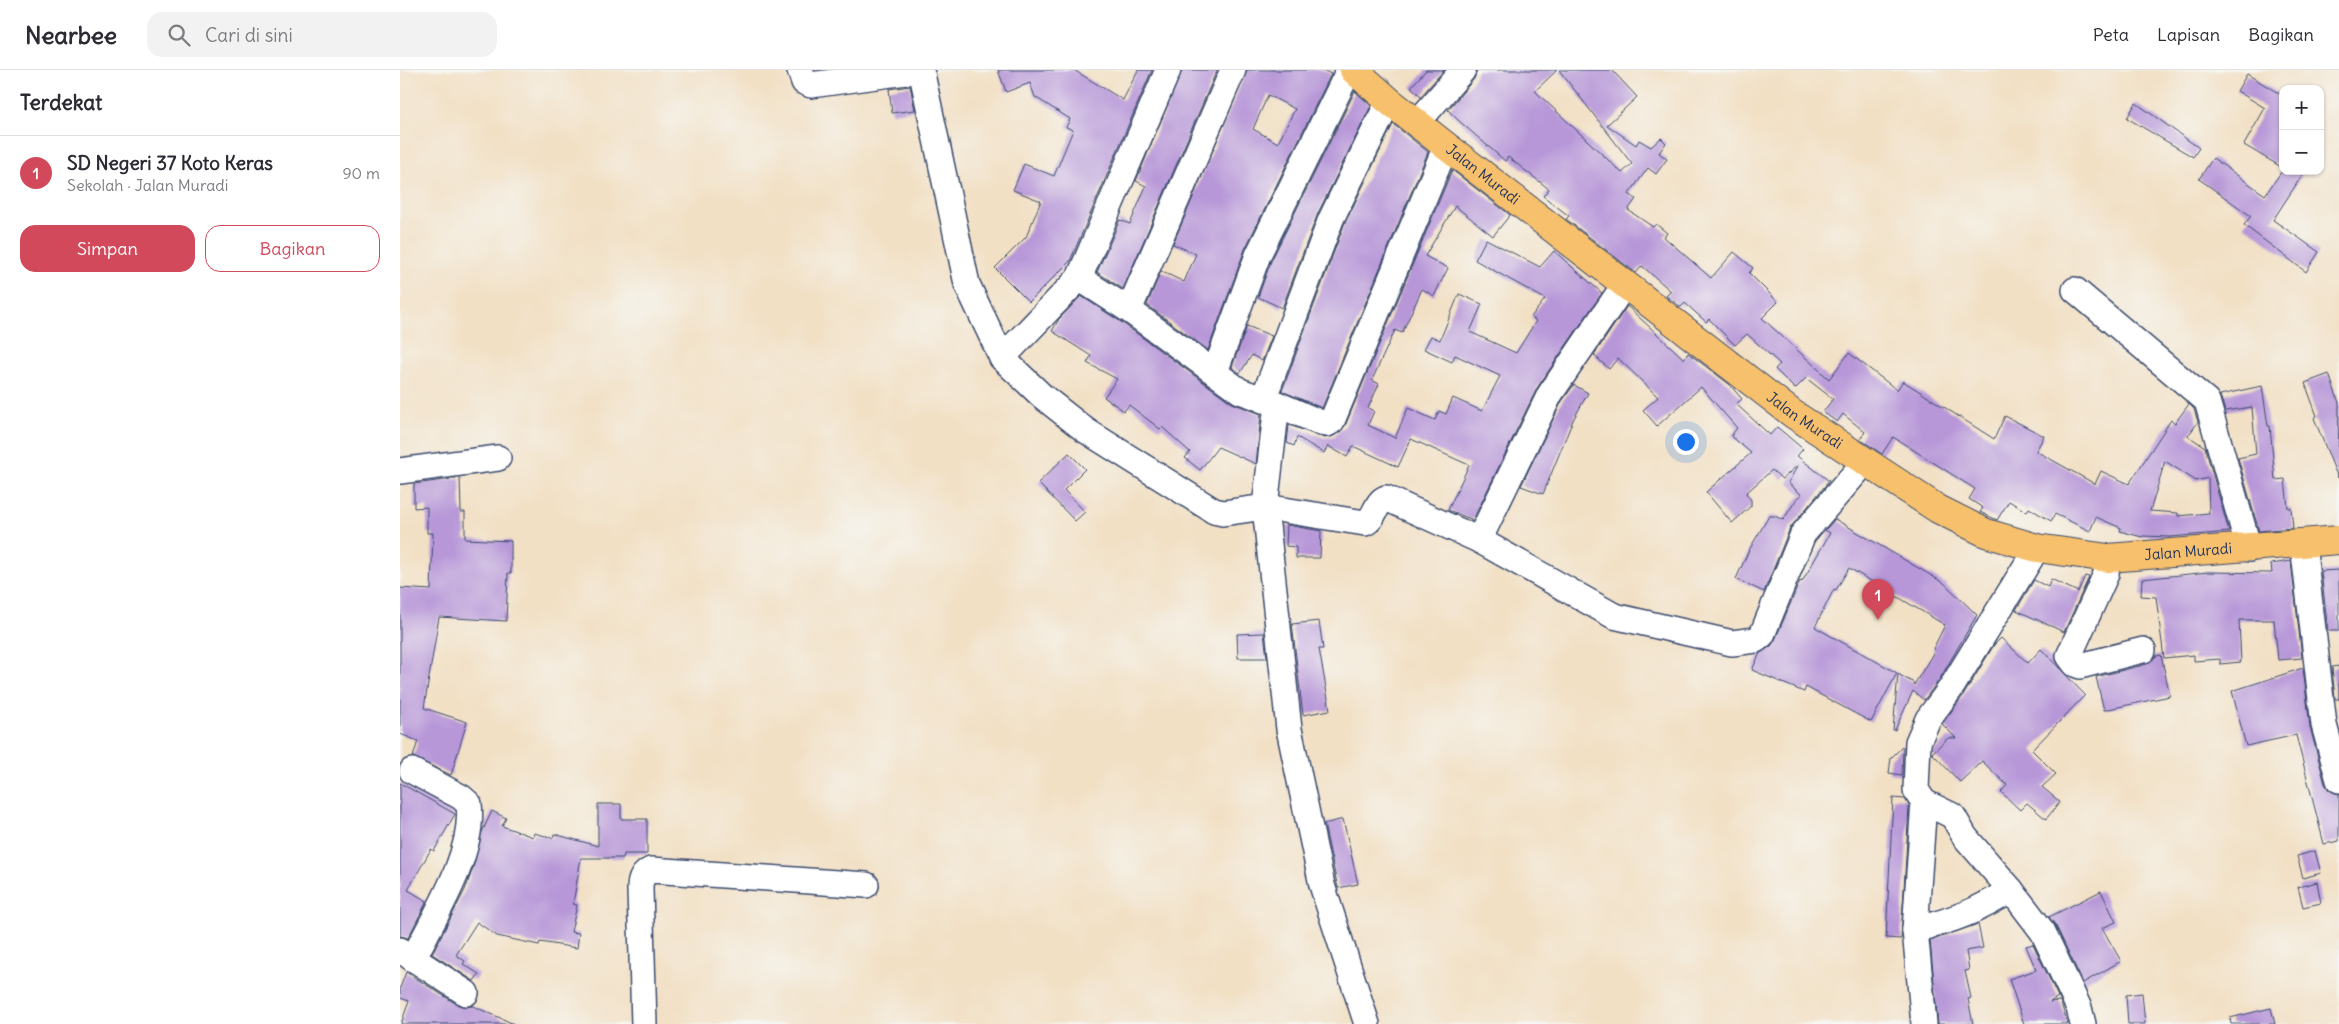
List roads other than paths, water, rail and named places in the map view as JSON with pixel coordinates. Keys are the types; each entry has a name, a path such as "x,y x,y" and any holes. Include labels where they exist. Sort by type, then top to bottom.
{"highway":[{"name":"Jalan Muradi","path":"1354,70 1389,101 1446,146 1793,414 1946,513 1986,533 2037,548 2108,558 2249,549 2339,540"}],"street":[{"path":"800,70 804,82 811,85 913,71 922,74 968,284 1002,358 1042,396 1085,430 1214,511 1229,513 1265,507 1365,524 1372,519 1381,501 1386,498 1479,540 1614,616 1732,643 1756,640 1762,635 1803,534 1865,462"},
{"path":"1002,358 1079,278 1168,70"},
{"path":"1129,310 1233,70"},
{"path":"1214,372 1258,255 1349,70"},
{"path":"1417,123 1463,70"},
{"path":"1367,1024 1322,885 1289,729 1265,507 1270,402 1331,219 1389,101"},
{"path":"1079,278 1129,310 1240,391 1327,424 1332,421 1446,146"},
{"path":"1479,540 1550,394 1625,284"},
{"path":"2075,290 2207,401 2249,549"},
{"path":"400,471 498,458"},
{"path":"2303,544 2324,724 2339,780"},
{"path":"2037,548 1951,688 1928,719 1918,742 1916,790 1924,802 1953,816 1965,837 2011,890 2042,932 2079,1008 2083,1024"},
{"path":"2108,558 2106,574 2069,656 2074,664 2080,666 2143,650"},
{"path":"412,771 461,797 469,804 470,814 465,848 459,867 407,954 466,993"},
{"path":"1924,802 1915,930 1924,1024"},
{"path":"644,1024 640,889 642,877 645,873 650,870 866,885"},
{"path":"1915,930 1958,918 1985,906 2011,890"}],"place":[{"name":"SD Negeri 37 Koto Keras","path":"1878,620"}]}
